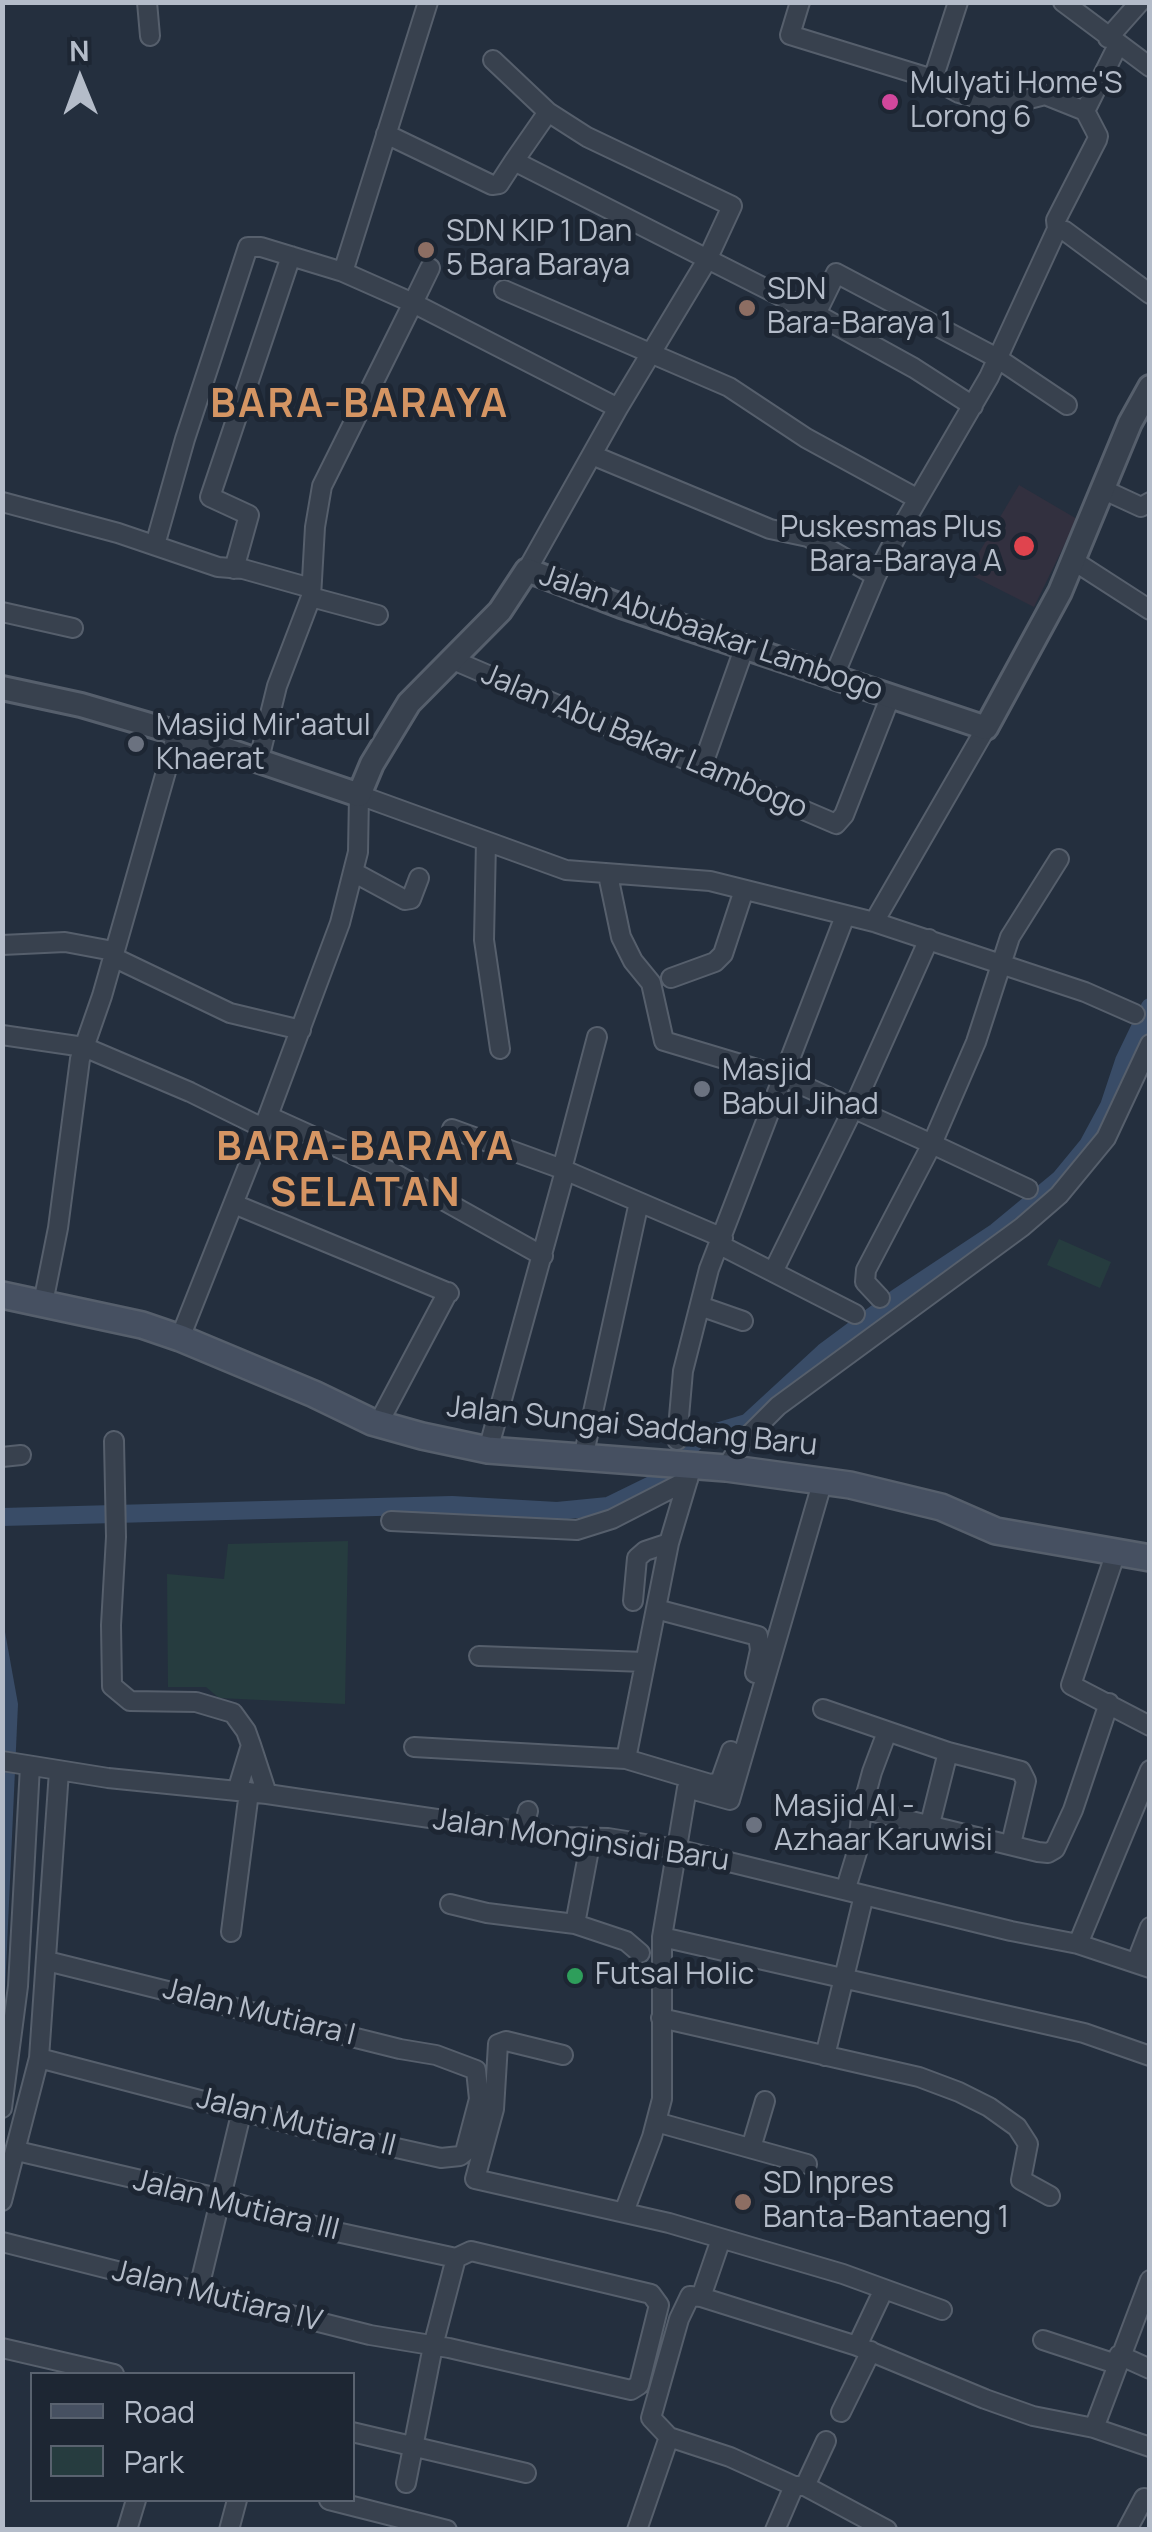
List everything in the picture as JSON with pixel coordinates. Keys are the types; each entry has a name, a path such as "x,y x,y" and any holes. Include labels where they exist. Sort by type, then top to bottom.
{"main road":[{"name":"Jalan Sungai Saddang Baru","path":"2,1295 180,1338 378,1424 488,1450 684,1463 823,1480 918,1500 996,1531 1150,1558"}],"street":[{"path":"148,2 150,36"},
{"path":"343,272 428,2"},
{"path":"800,2 790,34 933,78 959,93 1001,106 1045,95 1086,111 1098,136 1056,220 1057,229 997,358 876,576 834,676"},
{"path":"933,78 958,2"},
{"path":"1063,2 1150,67"},
{"path":"1086,111 1113,41 1140,2"},
{"path":"493,60 548,112 587,137 732,206 707,260 527,570"},
{"path":"386,134 492,185 499,184 548,112"},
{"path":"514,160 816,314 914,368 972,406"},
{"path":"1057,229 1150,294"},
{"path":"155,545 244,251 254,245 343,272 413,303 618,408"},
{"path":"234,569 249,515 210,497 290,256"},
{"path":"259,759 277,686 311,593 322,486 430,268"},
{"path":"816,314 836,273 997,358 1067,404"},
{"path":"504,290 728,387 806,438 918,500"},
{"path":"874,922 1052,607 1138,404 1150,387"},
{"path":"592,456 770,529 808,537 876,576"},
{"path":"1102,489 1143,508 1150,502"},
{"path":"2,502 378,615"},
{"path":"1074,560 1150,610"},
{"name":"Jalan Abubaakar Lambogo","path":"359,795 372,764 409,703 500,612 527,570 621,606 986,728"},
{"path":"2,612 73,628"},
{"path":"702,767 745,646"},
{"name":"Jalan Abu Bakar Lambogo","path":"454,660 834,824 844,815 891,695"},
{"path":"2,688 81,705 259,759 554,867 608,875 688,878 874,922 1000,962 1135,1014"},
{"path":"43,1303 84,1047 177,733"},
{"path":"180,1338 301,1030 355,874 359,795"},
{"path":"486,841 484,940 500,1049"},
{"path":"880,1298 865,1282 866,1270 934,1140 976,1042 1010,937 1059,859"},
{"path":"355,874 404,900 411,899 419,878"},
{"path":"608,875 621,936 632,961 651,982 664,1041 784,1077 852,1109 934,1140 1028,1189"},
{"path":"671,978 715,962 723,954 744,890"},
{"path":"626,1758 684,1463 683,1371 722,1241 845,916"},
{"path":"773,1272 929,939"},
{"path":"2,945 66,942 113,954 230,1013 301,1030"},
{"path":"2,1035 84,1047 396,1174 543,1256"},
{"path":"488,1450 543,1256 597,1037"},
{"path":"726,1468 743,1441 778,1406 1009,1237 1059,1195 1106,1138 1150,1044"},
{"path":"452,1129 640,1202 722,1241 854,1314"},
{"path":"582,1458 640,1202"},
{"path":"234,1204 449,1292 378,1424"},
{"path":"700,1306 743,1321"},
{"path":"114,1441 116,1538 110,1643 110,1680 114,1689 130,1701 196,1702 233,1713 251,1744 251,1793 231,1932"},
{"path":"391,1521 578,1530 612,1519 684,1463"},
{"path":"624,2212 662,2099 662,1937 688,1788 730,1800 823,1480"},
{"path":"633,1601 637,1558 669,1543"},
{"path":"1116,1552 1071,1682 1150,1726"},
{"path":"414,1746 626,1758 704,1783 720,1782 759,1659 760,1641 752,1633 656,1609"},
{"path":"478,1656 645,1662"},
{"path":"862,1809 1048,1853 1060,1842 1109,1703"},
{"path":"823,1708 948,1752 1025,1774 1011,1844"},
{"path":"824,2056 844,1977 862,1809 888,1732"},
{"path":"251,1744 251,1793"},
{"path":"930,1824 948,1752"},
{"name":"Jalan Monginsidi Baru","path":"2,1761 676,1848 1078,1944 1143,1966"},
{"path":"2,2108 18,1986 28,1766"},
{"path":"2,2201 39,2058 59,1770"},
{"path":"1078,1944 1150,1770"},
{"path":"523,1830 528,1811"},
{"path":"575,1924 591,1840"},
{"path":"450,1904 487,1913 575,1924 626,1942 640,1953"},
{"path":"1143,1966 1150,1927"},
{"path":"662,1937 1084,2032 1150,2056"},
{"name":"Jalan Mutiara I","path":"46,1960 436,2055 471,2067"},
{"path":"660,2018 919,2077 990,2107 1025,2137 1028,2144 1021,2172 1023,2183 1050,2196"},
{"path":"563,2055 506,2041 498,2044 494,2108 475,2179 722,2238 942,2310"},
{"name":"Jalan Mutiara II","path":"39,2058 404,2150 452,2158 469,2146 478,2109 478,2074 471,2067"},
{"path":"751,2148 766,2100"},
{"path":"198,2292 242,2110"},
{"path":"656,2122 807,2164"},
{"name":"Jalan Mutiara III","path":"17,2151 222,2199 332,2231 456,2258 471,2252 656,2298"},
{"path":"701,2297 722,2238"},
{"name":"Jalan Mutiara IV","path":"2,2242 336,2327 635,2389 639,2386 659,2305 656,2298"},
{"path":"406,2482 432,2346 456,2258"},
{"path":"1094,2428 1150,2280"},
{"path":"841,2412 884,2289"},
{"path":"887,2530 864,2524 799,2486 670,2437 651,2418 690,2296 864,2349 1021,2412 1094,2428 1150,2447"},
{"path":"1043,2340 1150,2369"},
{"path":"2,2348 105,2372"},
{"path":"355,2433 526,2473"},
{"path":"637,2530 670,2437"},
{"path":"775,2530 826,2441"},
{"path":"1128,2530 1144,2498"},
{"path":"127,2530 135,2502"},
{"path":"228,2530 236,2502"},
{"path":"335,2502 402,2523 447,2530"}],"shaded area":[{"name":"Puskesmas Plus Bara-Baraya A","path":"1019,485 1077,519 1034,607 967,573"}],"green space":[{"path":"1059,1239 1111,1262 1100,1288 1047,1265"},
{"path":"348,1541 345,1704 219,1698 206,1687 168,1687 167,1574 224,1579 228,1544"}],"water":[{"path":"3,1621 18,1704 3,2035"}],"waterway":[{"path":"2,1517 452,1505 557,1511 608,1506 653,1484 700,1437 747,1423 824,1352 996,1232 1060,1179 1088,1145 1109,1106 1124,1061 1150,1007"}],"place":[{"name":"Mulyati Home'S Lorong 6","path":"890,102"},
{"name":"SDN KIP 1 Dan 5 Bara Baraya","path":"426,250"},
{"name":"SDN Bara-Baraya 1","path":"747,308"},
{"name":"Puskesmas Plus Bara-Baraya A","path":"1024,546"},
{"name":"Masjid Mir'aatul Khaerat","path":"136,744"},
{"name":"Masjid Babul Jihad","path":"702,1089"},
{"name":"Masjid Al - Azhaar Karuwisi","path":"754,1825"},
{"name":"Futsal Holic","path":"575,1976"},
{"name":"SD Inpres Banta-Bantaeng 1","path":"743,2202"}],"district":[{"name":"BARA-BARAYA","path":"360,406"},
{"name":"BARA-BARAYA SELATAN","path":"366,1172"}]}
